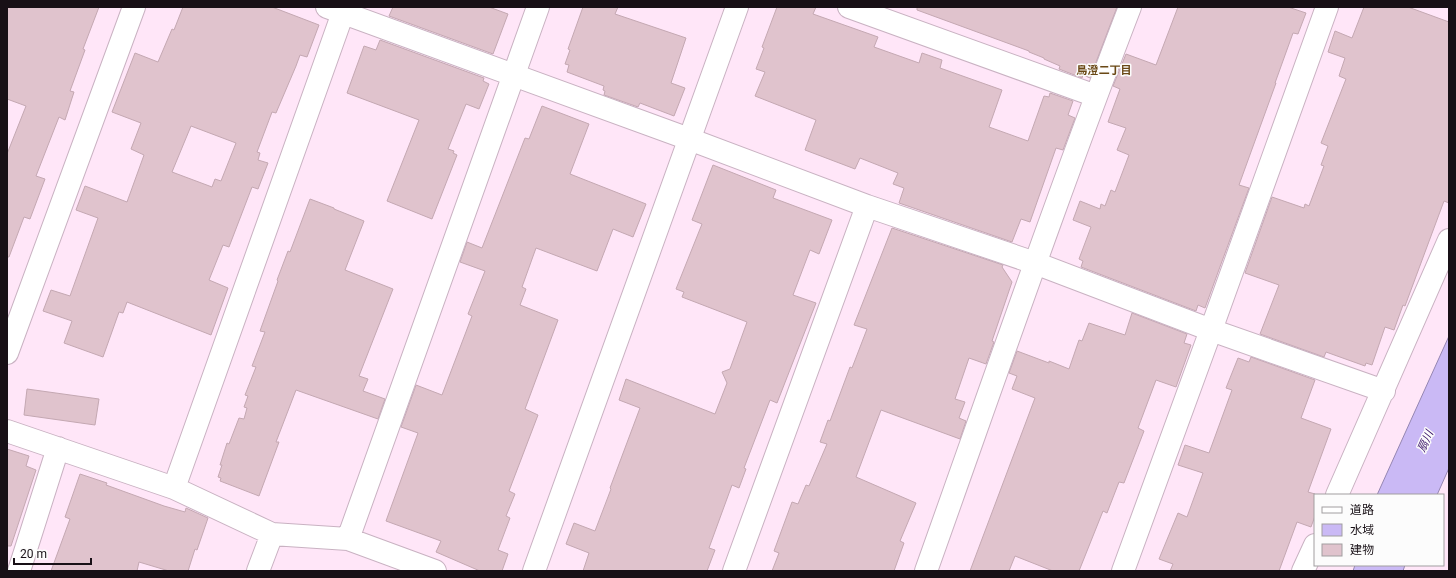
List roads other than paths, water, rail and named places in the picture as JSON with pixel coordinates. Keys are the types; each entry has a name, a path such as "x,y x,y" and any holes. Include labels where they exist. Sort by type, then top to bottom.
{"street":[{"path":"7,353 134,7"},
{"path":"348,539 538,7"},
{"path":"534,571 737,7"},
{"path":"849,7 1096,96"},
{"path":"926,571 1035,263 1130,7"},
{"path":"1123,571 1327,7"},
{"path":"174,488 338,9 513,76 689,139 867,206 1035,263 1211,330 1384,390"},
{"path":"734,571 867,206"},
{"path":"1337,494 1449,240"},
{"path":"7,431 174,488 272,534 348,539 435,571"},
{"path":"19,571 58,448"},
{"path":"258,571 272,534"},
{"path":"1304,571 1314,547"}],"water":[{"name":"扇川","path":"1449,336 1449,468 1437,494 1377,494"},
{"path":"1355,566 1405,566 1403,571 1353,571"}],"district":[{"name":"鳥澄二丁目","path":"1104,70"}]}
